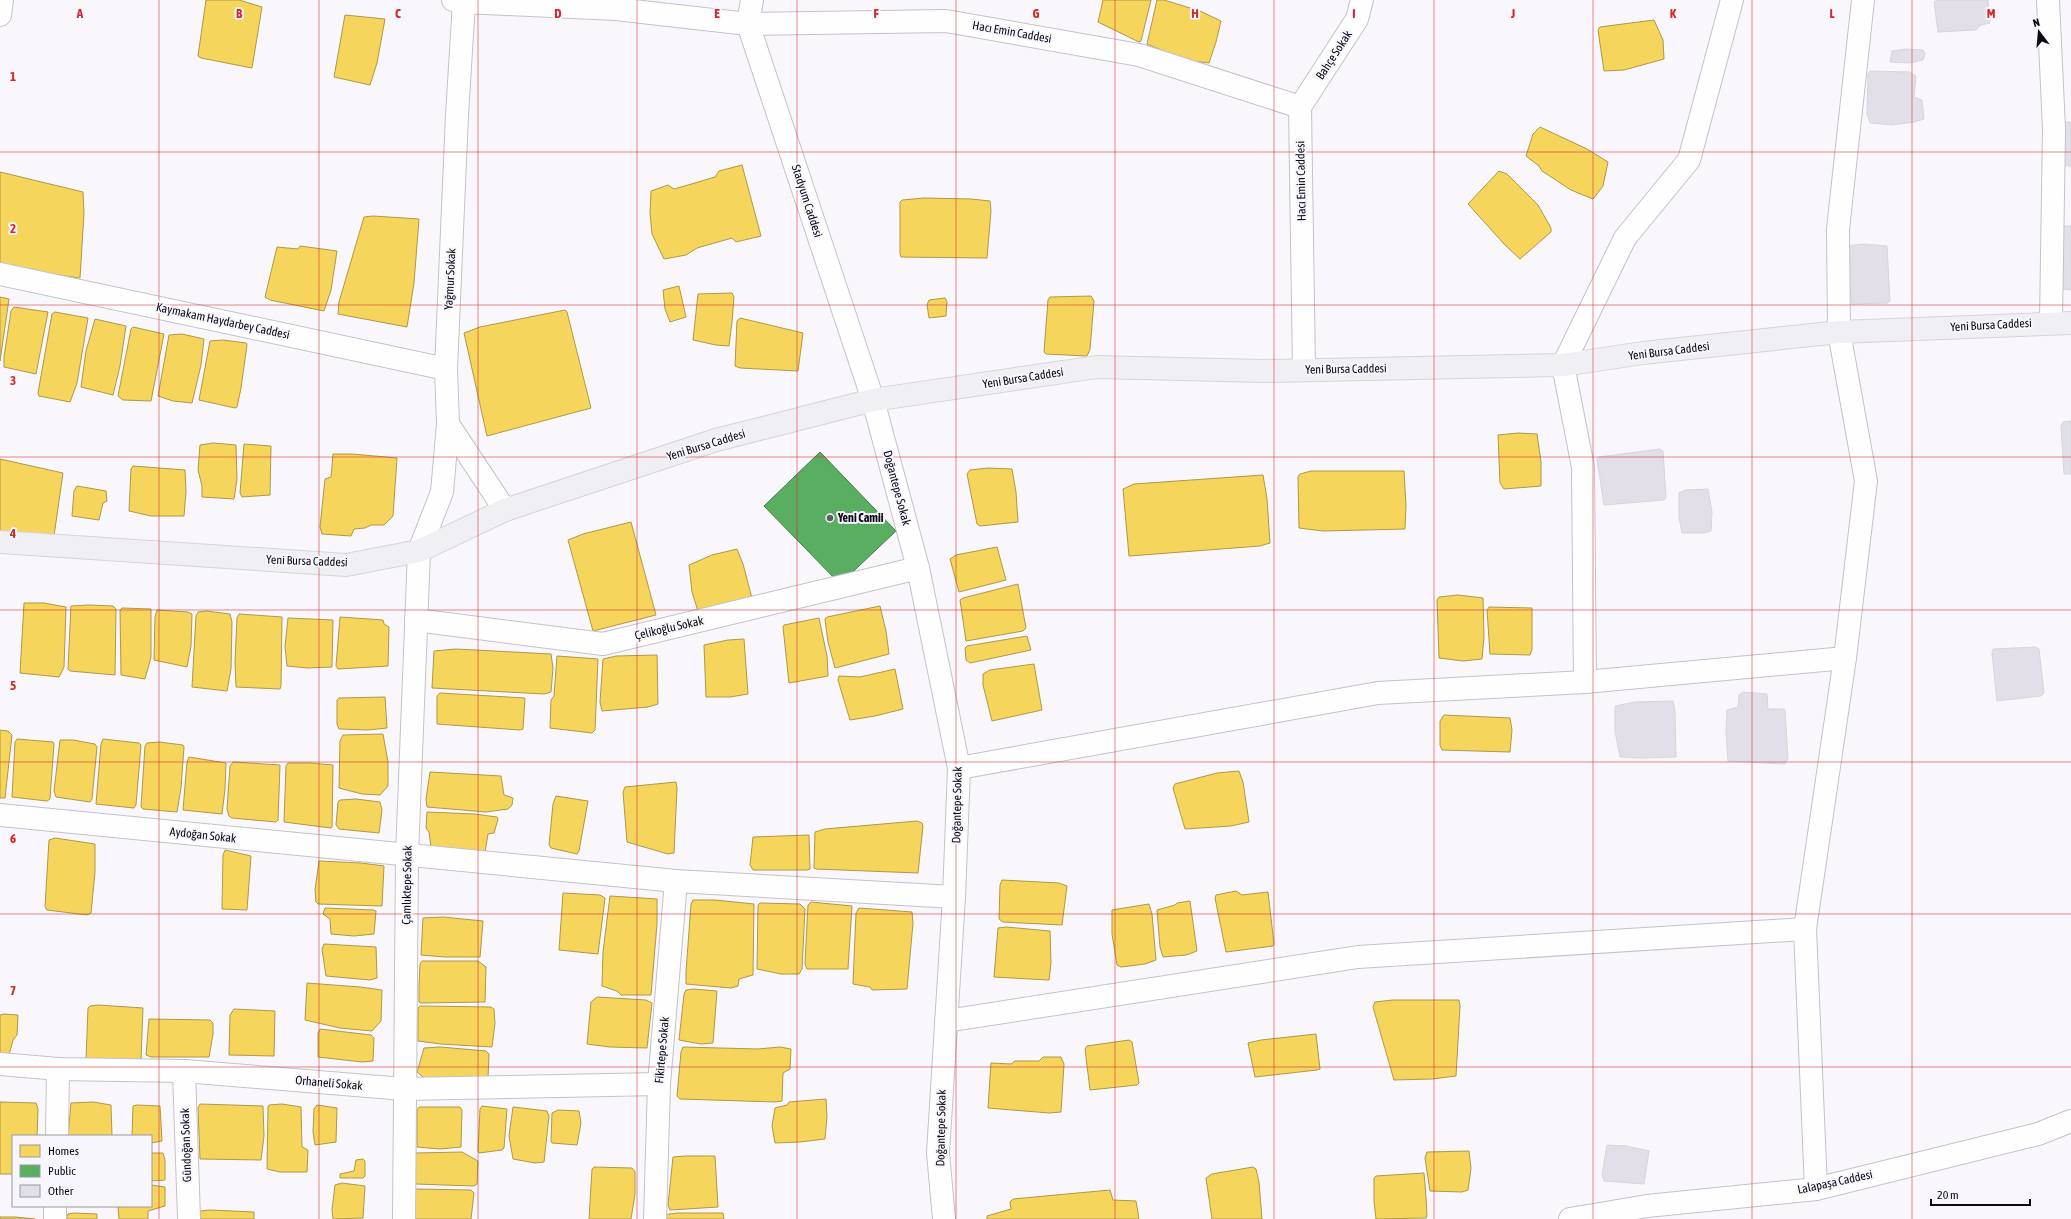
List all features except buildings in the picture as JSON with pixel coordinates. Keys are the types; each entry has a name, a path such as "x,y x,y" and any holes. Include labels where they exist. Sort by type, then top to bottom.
{"main road":[{"name":"Yeni Bursa Caddesi","path":"0,542 346,565 419,551 505,510 716,440 873,400 1097,367 1304,370 1563,365 1643,353 1839,332 2061,322"}],"street":[{"path":"0,15 2,0"},
{"name":"Stadyum Caddesi","path":"752,0 748,24 873,400"},
{"name":"Bahçe Sokak","path":"1300,107 1357,19 1362,0"},
{"path":"1585,682 1583,467 1563,365 1625,238 1689,160 1732,0"},
{"path":"1816,1189 1805,929 1845,658 1866,481 1839,332 1838,229 1863,0"},
{"path":"2048,0 2061,322"},
{"name":"Hacı Emin Caddesi","path":"459,1 616,9 748,24 946,21 1139,55 1300,107 1304,370"},
{"name":"Yağmur Sokak","path":"419,551 442,492 448,424 446,369 459,1"},
{"name":"Kaymakam Haydarbey Caddesi","path":"0,274 446,369"},
{"name":"Doğantepe Sokak","path":"873,400 918,568 959,768 954,897 938,1153 944,1219"},
{"path":"448,424 505,510"},
{"name":"Çamlıktepe Sokak","path":"404,1219 407,855 419,551"},
{"name":"Çelikoğlu Sokak","path":"416,620 603,644 918,568"},
{"path":"959,768 1378,692 1585,682 1845,658"},
{"name":"Aydoğan Sokak","path":"0,815 676,881 954,897"},
{"name":"Fikirtepe Sokak","path":"655,1219 659,1084 676,881"},
{"path":"946,1021 1358,957 1805,929"},
{"name":"Orhaneli Sokak","path":"0,1064 58,1069 184,1071 404,1089 659,1084"},
{"path":"57,1135 58,1069"},
{"name":"Gündoğan Sokak","path":"184,1071 189,1219"},
{"name":"Lalapaşa Caddesi","path":"1570,1219 1647,1206 1816,1189 2038,1134 2071,1121"},
{"path":"55,1207 55,1219"}],"place":[{"name":"Yeni Camii","path":"830,518"}]}
